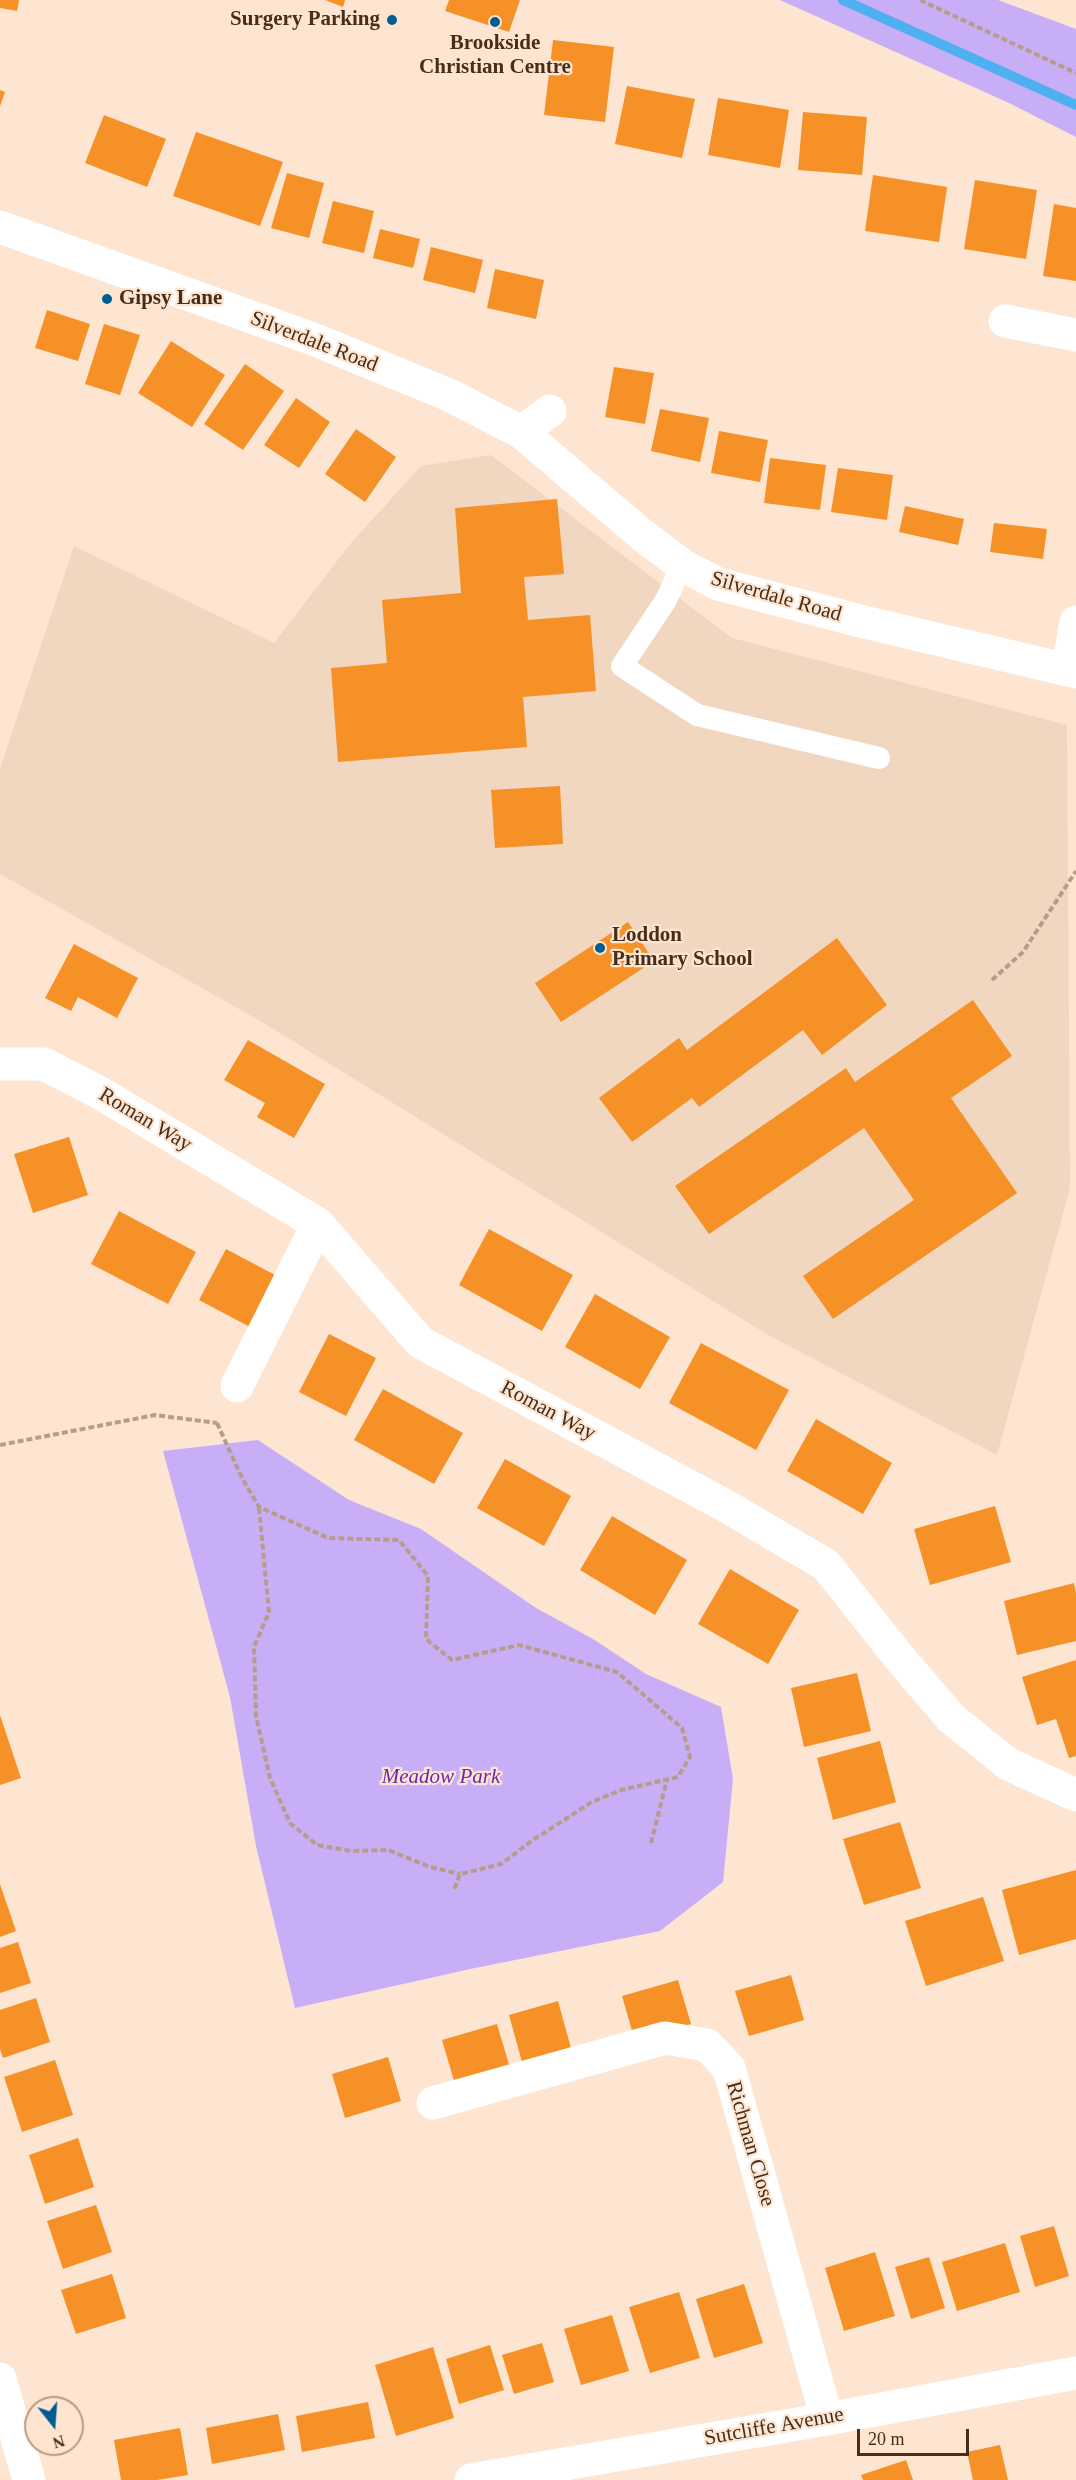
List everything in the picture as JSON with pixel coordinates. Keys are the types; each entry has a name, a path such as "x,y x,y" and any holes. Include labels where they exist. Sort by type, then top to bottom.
{"street":[{"name":"Silverdale Road","path":"0,227 312,339 449,395 521,432 641,534 682,565 718,584 864,622 1072,671"},
{"path":"1005,321 1076,335"},
{"path":"521,432 550,411"},
{"path":"1072,671 1076,622"},
{"name":"Roman Way","path":"0,1064 44,1064 102,1094 318,1224 420,1342 726,1506 826,1565 898,1656 951,1718 1008,1764 1076,1795"},
{"path":"237,1386 318,1224"},
{"name":"Richman Close","path":"433,2103 665,2038 707,2045 729,2068 827,2419"},
{"name":"Sutcliffe Avenue","path":"471,2480 827,2419 1076,2373"},
{"path":"0,2379 28,2480"}],"lane":[{"path":"682,565 666,600 622,666 697,715 879,758"}],"path":[{"path":"920,0 1076,73"},
{"path":"992,980 1023,952 1076,871"},
{"path":"0,1445 155,1415 216,1423 242,1478 259,1507 269,1612 254,1647 256,1716 270,1778 290,1823 317,1845 351,1851 388,1850 430,1867 460,1874 501,1864 533,1840 592,1802 621,1790 678,1777 690,1757 682,1728 617,1672 519,1645 452,1660 426,1639 428,1576 399,1540 328,1538 259,1507"},
{"path":"651,1843 667,1780"},
{"path":"454,1890 460,1874"}],"shaded area":[{"name":"Loddon Primary School","path":"491,455 732,638 1067,725 1070,1188 997,1455 768,1335 262,1022 0,874 0,769 74,546 274,643 351,543 421,466"}],"green space":[{"path":"780,0 998,0 1076,29 1076,137 1009,103"},
{"name":"Meadow Park","path":"258,1440 349,1500 421,1529 536,1608 593,1639 646,1674 721,1707 733,1779 723,1882 660,1931 475,1968 295,2008 256,1846 230,1697 163,1451"}],"building":[{"path":"0,0 19,0 17,11 0,8"},
{"path":"325,0 345,0 343,7"},
{"name":"Brookside Christian Centre","path":"449,0 520,0 509,32 445,11"},
{"path":"553,40 614,47 605,122 544,115"},
{"path":"627,86 695,99 682,158 615,144"},
{"path":"0,90 5,92 0,106"},
{"path":"718,98 789,110 780,168 708,155"},
{"path":"803,112 867,117 862,175 798,170"},
{"path":"104,115 166,139 147,187 85,163"},
{"path":"196,132 283,162 260,226 173,196"},
{"path":"287,173 324,183 309,238 271,228"},
{"path":"873,175 947,187 939,242 865,231"},
{"path":"975,180 1037,190 1026,259 964,249"},
{"path":"333,201 374,211 364,253 322,243"},
{"path":"1054,204 1076,208 1076,281 1043,276"},
{"path":"380,229 420,239 413,268 373,258"},
{"path":"431,247 483,260 475,293 423,280"},
{"path":"495,269 544,280 536,319 487,308"},
{"path":"47,310 90,324 78,361 35,348"},
{"path":"104,324 140,335 120,395 85,384"},
{"path":"171,341 225,375 192,427 138,393"},
{"path":"245,364 284,391 243,450 204,424"},
{"path":"614,367 654,373 645,424 605,417"},
{"path":"296,398 330,422 299,468 264,445"},
{"path":"660,409 709,418 700,462 651,451"},
{"path":"356,429 396,457 365,502 325,474"},
{"path":"719,431 768,440 760,482 711,473"},
{"path":"770,458 826,465 820,510 764,503"},
{"path":"838,468 893,475 887,520 831,512"},
{"path":"557,499 564,574 524,577 528,620 590,615 596,691 523,697 527,747 338,762 331,668 387,663 382,600 461,593 455,508"},
{"path":"905,506 964,519 958,545 899,532"},
{"path":"994,523 1047,529 1043,559 990,552"},
{"path":"560,786 563,844 495,848 491,790"},
{"path":"628,922 654,961 561,1022 535,983"},
{"path":"837,938 887,1005 822,1055 803,1030 699,1107 692,1098 632,1142 599,1098 679,1038 687,1050"},
{"path":"74,944 138,978 117,1018 78,997 71,1011 45,998"},
{"path":"973,1000 1012,1056 951,1098 1017,1193 833,1319 803,1276 914,1200 864,1128 709,1234 675,1186 846,1068 855,1082"},
{"path":"248,1040 325,1084 294,1138 257,1117 265,1103 224,1080"},
{"path":"69,1137 88,1195 33,1213 14,1154"},
{"path":"119,1211 196,1252 168,1304 91,1264"},
{"path":"489,1229 573,1275 542,1331 459,1285"},
{"path":"226,1249 277,1276 250,1327 199,1300"},
{"path":"595,1294 670,1337 640,1389 565,1347"},
{"path":"329,1334 376,1358 346,1416 299,1392"},
{"path":"701,1343 789,1390 756,1450 669,1403"},
{"path":"383,1389 463,1433 434,1484 354,1440"},
{"path":"816,1419 892,1463 863,1514 787,1471"},
{"path":"505,1459 571,1496 544,1546 477,1508"},
{"path":"995,1506 1011,1562 930,1585 914,1529"},
{"path":"612,1516 687,1560 655,1615 580,1570"},
{"path":"730,1569 799,1610 768,1664 698,1624"},
{"path":"1074,1583 1076,1641 1017,1655 1004,1601"},
{"path":"1076,1660 1076,1756 1069,1758 1056,1719 1037,1725 1022,1677"},
{"path":"857,1673 871,1731 804,1747 791,1688"},
{"path":"0,1715 21,1778 0,1785"},
{"path":"880,1741 896,1802 833,1820 817,1758"},
{"path":"900,1822 921,1888 864,1905 843,1839"},
{"path":"1076,1870 1076,1939 1019,1955 1002,1890"},
{"path":"0,1884 16,1931 0,1937"},
{"path":"983,1897 1004,1961 926,1986 905,1921"},
{"path":"18,1942 31,1983 0,1993 0,1948"},
{"path":"791,1975 804,2020 749,2036 735,1991"},
{"path":"678,1980 691,2024 635,2041 622,1996"},
{"path":"36,1998 50,2042 3,2058 0,2049 0,2010"},
{"path":"558,2001 571,2048 522,2062 509,2015"},
{"path":"497,2024 510,2068 455,2084 442,2040"},
{"path":"388,2057 401,2101 345,2118 332,2074"},
{"path":"55,2060 73,2115 22,2132 4,2077"},
{"path":"78,2138 94,2187 45,2204 29,2155"},
{"path":"96,2205 112,2252 63,2269 47,2221"},
{"path":"1054,2226 1069,2276 1035,2287 1020,2236"},
{"path":"1005,2243 1020,2292 957,2311 942,2262"},
{"path":"875,2252 895,2316 844,2331 825,2268"},
{"path":"929,2257 945,2308 911,2319 895,2267"},
{"path":"112,2274 126,2318 76,2334 61,2290"},
{"path":"744,2284 763,2343 714,2358 696,2299"},
{"path":"679,2292 700,2358 650,2373 629,2307"},
{"path":"612,2315 629,2371 581,2385 564,2329"},
{"path":"542,2343 554,2382 514,2394 502,2355"},
{"path":"490,2345 504,2390 459,2404 446,2359"},
{"path":"433,2347 454,2418 396,2436 375,2365"},
{"path":"368,2402 375,2438 302,2452 296,2416"},
{"path":"278,2414 285,2450 212,2464 206,2428"},
{"path":"180,2428 188,2475 157,2480 121,2480 114,2440"},
{"path":"1000,2445 1008,2480 973,2480 967,2452"},
{"path":"906,2460 913,2480 863,2480 861,2475"}],"waterway":[{"path":"843,0 1076,105"}],"place":[{"name":"Surgery Parking","path":"392,20"},
{"name":"Brookside Christian Centre","path":"495,22"},
{"name":"Gipsy Lane","path":"107,299"},
{"name":"Loddon Primary School","path":"600,948"}]}
